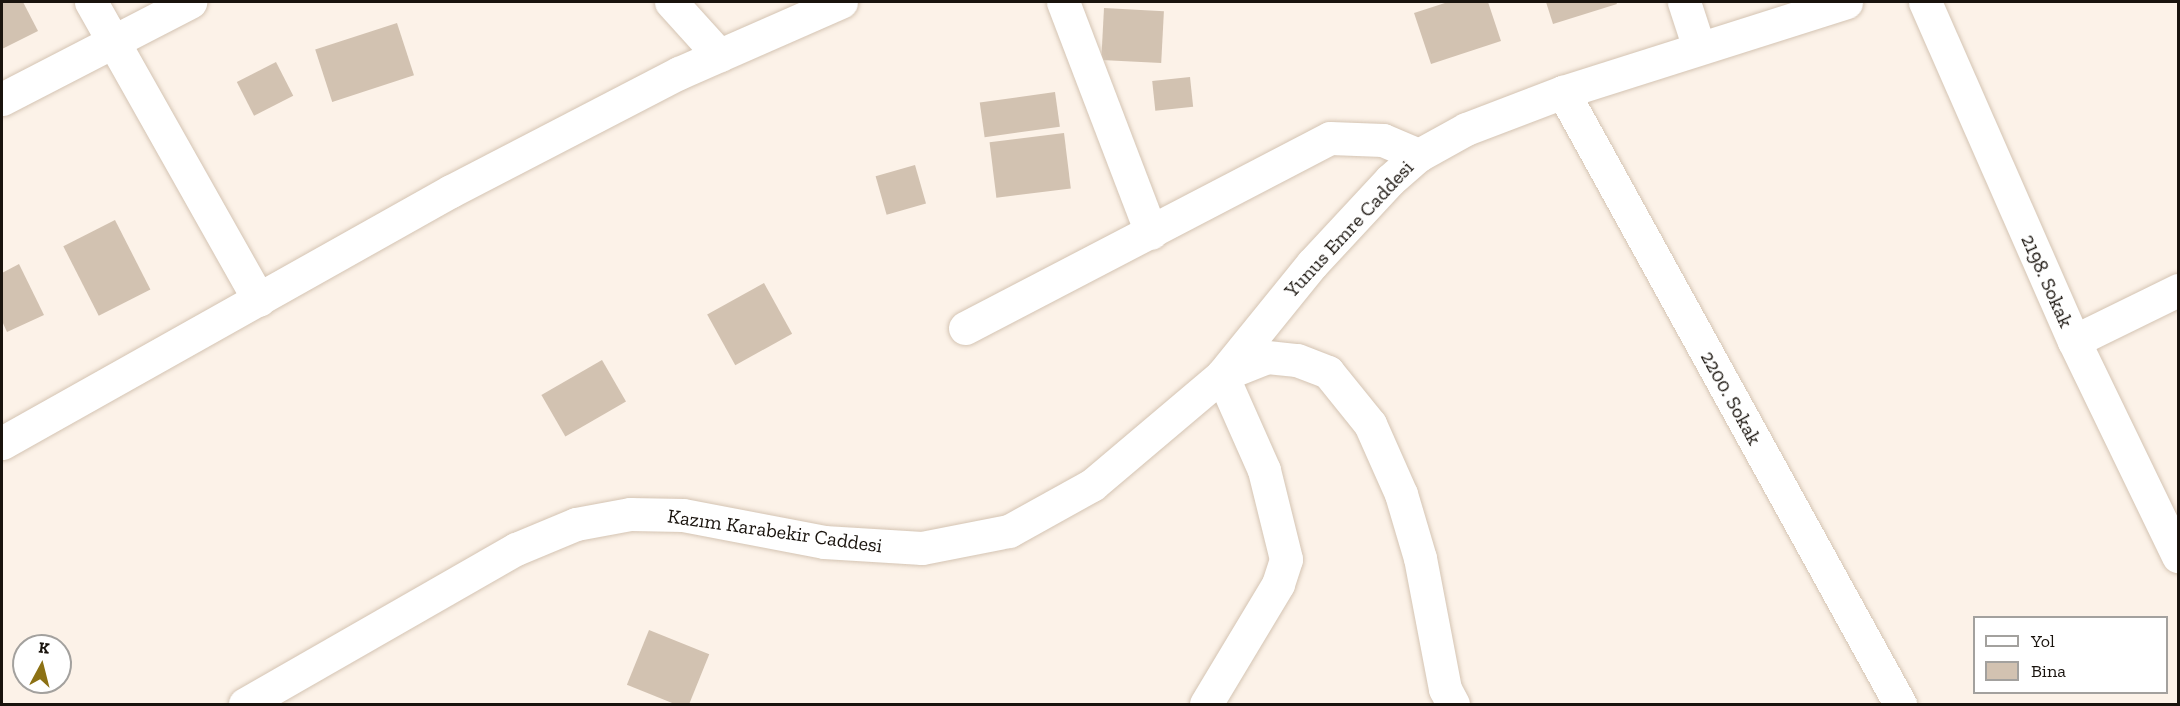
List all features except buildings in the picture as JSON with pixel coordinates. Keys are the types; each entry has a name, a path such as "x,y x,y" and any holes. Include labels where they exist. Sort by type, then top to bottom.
{"street":[{"path":"91,2 259,300"},
{"path":"2,99 190,2"},
{"path":"671,2 719,55"},
{"path":"2,442 451,191 719,55 841,2"},
{"path":"1063,2 1151,233"},
{"path":"1684,2 1699,48"},
{"name":"Yunus Emre Caddesi","path":"1222,375 1312,264 1419,155 1466,129 1563,92 1846,2"},
{"name":"2198. Sokak","path":"1925,2 2074,341 2178,556"},
{"name":"2200. Sokak","path":"1563,92 1900,705"},
{"path":"964,328 1151,233 1330,138 1383,140 1419,155"},
{"path":"2074,341 2178,290"},
{"name":"Kazım Karabekir Caddesi","path":"245,705 516,549 576,524 630,514 682,515 824,542 922,549 1009,531 1092,485 1222,375 1267,357 1297,360 1328,372 1358,406 1401,494 1452,705"},
{"path":"1206,705 1278,584 1286,559 1264,470 1222,375"}]}
